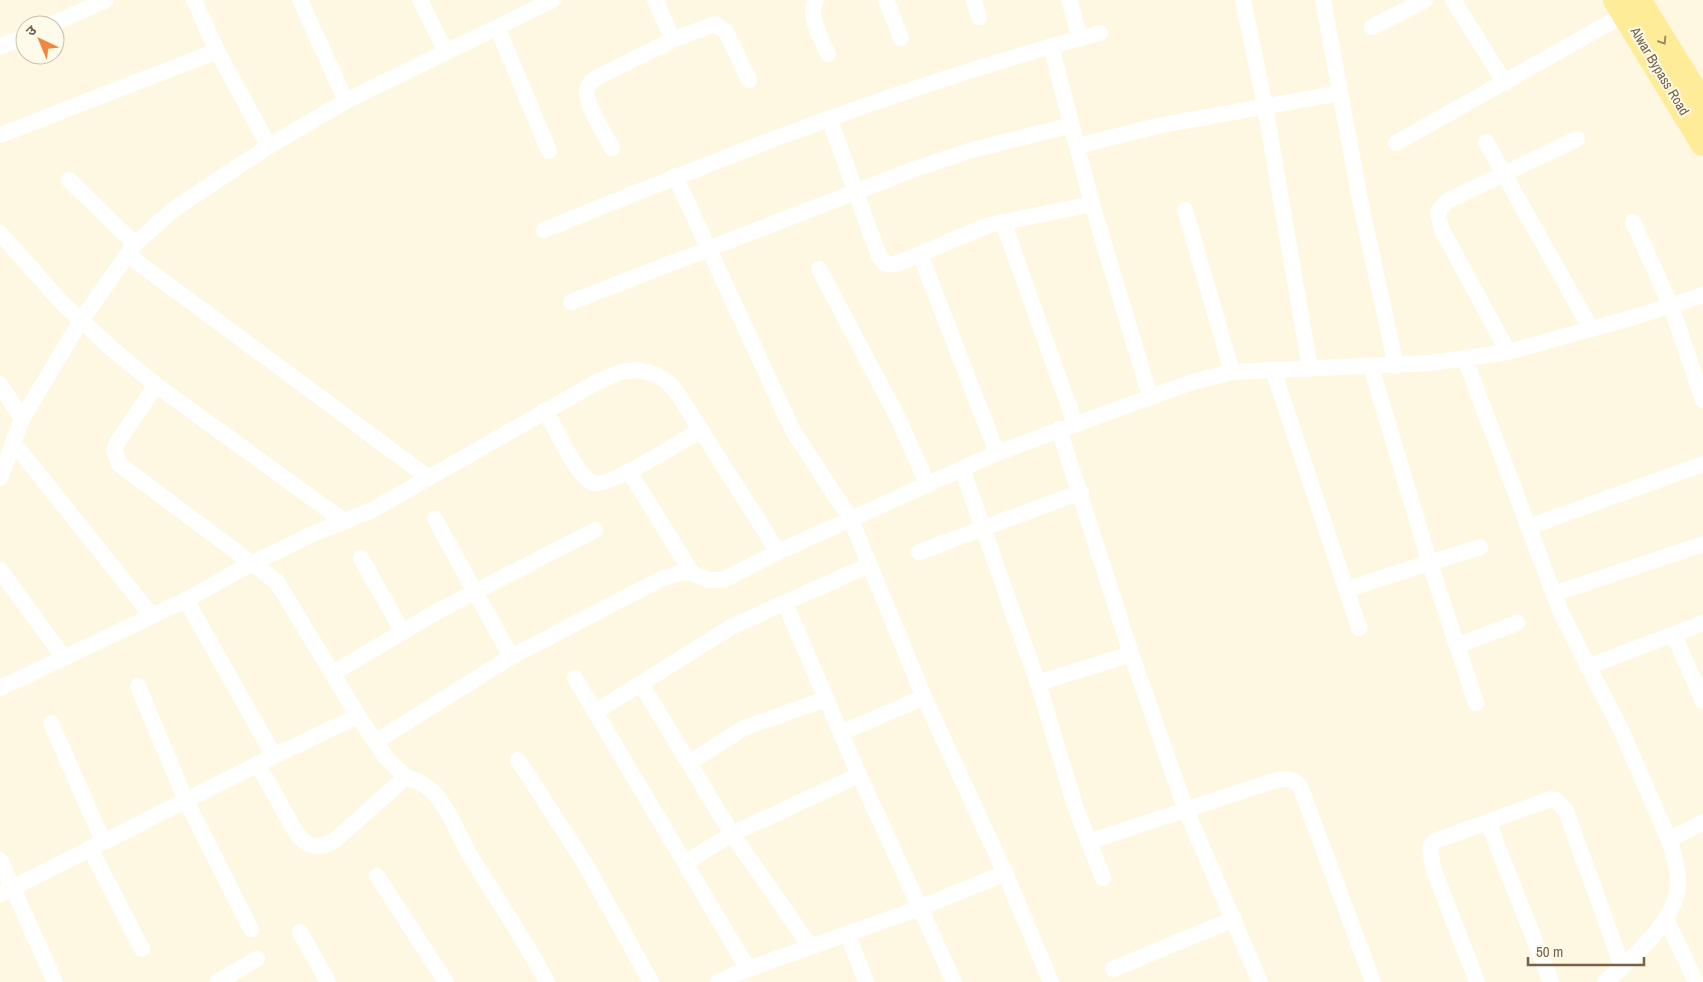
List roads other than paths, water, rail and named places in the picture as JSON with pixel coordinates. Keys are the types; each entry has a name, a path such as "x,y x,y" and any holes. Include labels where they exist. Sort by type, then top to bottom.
{"main road":[{"name":"Alwar Bypass Road","path":"1626,5 1703,105"},
{"name":"Alwar Bypass Road","path":"1626,5 1703,142"}],"street":[{"path":"65,18 106,0"},
{"path":"194,0 217,51 269,146"},
{"path":"300,0 346,101"},
{"path":"420,0 446,52"},
{"path":"0,478 22,419 80,322 132,249 174,209 269,146 346,101 553,0"},
{"path":"655,0 673,40"},
{"path":"816,0 812,6 812,14 828,54"},
{"path":"886,0 901,38"},
{"path":"974,0 979,17"},
{"path":"1069,0 1080,38"},
{"path":"1244,0 1265,106 1310,369"},
{"path":"1323,0 1340,93 1396,366"},
{"path":"1372,27 1425,0"},
{"path":"1453,0 1505,83"},
{"path":"1396,142 1505,83 1626,5"},
{"path":"612,148 589,102 586,91 589,84 673,40 709,25 715,24 721,27 749,80"},
{"path":"498,28 549,151"},
{"path":"544,230 676,176 921,85 1100,33"},
{"path":"0,48 15,41"},
{"path":"1051,46 1092,204 1150,396"},
{"path":"0,136 217,51"},
{"path":"1077,146 1162,126 1340,93"},
{"path":"829,118 882,260 890,265 977,230 1003,222 1092,204"},
{"path":"571,302 709,250 855,190 972,150 1072,125"},
{"path":"1508,352 1442,228 1438,212 1447,200 1503,176 1577,139"},
{"path":"1486,142 1503,176 1591,329"},
{"path":"676,176 792,429 851,520 924,697 1005,873 1052,982"},
{"path":"70,180 132,249 429,478"},
{"path":"1185,210 1232,372"},
{"path":"1003,222 1075,423"},
{"path":"1634,222 1672,306 1703,400"},
{"path":"0,234 80,322 156,385 345,522"},
{"path":"920,254 997,452"},
{"path":"819,268 898,418 928,485"},
{"path":"375,742 511,658 660,579 675,574 692,573 708,580 723,580 778,552 962,470 997,452 1150,396 1232,372 1396,366 1508,352 1672,306 1703,295"},
{"path":"1464,359 1553,594 1587,667 1620,728 1669,840 1678,883 1675,901 1666,919 1609,981"},
{"path":"1371,367 1430,564 1476,703"},
{"path":"0,688 186,600 254,562 374,509 545,410 620,372 638,370 655,374 668,382 701,430 778,552"},
{"path":"1272,370 1359,628"},
{"path":"0,384 22,419"},
{"path":"156,385 117,443 114,450 115,457 126,470 254,562 277,582 288,596 358,716 387,759 406,777 420,782 432,792 445,808 470,856 509,916 547,982"},
{"path":"545,410 581,472 592,483 598,484 607,482 629,471 701,430"},
{"path":"1060,429 1131,654 1186,810 1260,982"},
{"path":"13,442 152,616"},
{"path":"1528,527 1703,464"},
{"path":"962,470 981,529 1038,683 1088,842 1103,878"},
{"path":"629,471 692,573"},
{"path":"919,552 1081,492"},
{"path":"435,519 511,658"},
{"path":"333,672 474,591 596,530"},
{"path":"1553,594 1703,544"},
{"path":"1347,589 1480,547"},
{"path":"361,558 402,631"},
{"path":"595,712 731,627 869,565"},
{"path":"0,570 64,658"},
{"path":"186,600 274,756"},
{"path":"785,603 859,775 954,982"},
{"path":"1587,667 1674,635 1703,622"},
{"path":"1457,646 1517,623"},
{"path":"1674,635 1703,701"},
{"path":"1038,683 1131,654"},
{"path":"575,678 748,969"},
{"path":"641,684 732,834 810,946"},
{"path":"138,686 186,801 251,929"},
{"path":"841,733 924,697"},
{"path":"689,763 744,728 826,699"},
{"path":"6,892 97,844 358,716"},
{"path":"51,723 97,844 142,949"},
{"path":"518,760 584,862 651,982"},
{"path":"258,765 297,834 312,848 334,841 406,777"},
{"path":"685,863 732,834 859,775"},
{"path":"1088,842 1276,780 1287,778 1295,780 1300,786 1373,982"},
{"path":"1476,982 1430,854 1435,841 1544,801 1556,800 1566,811 1622,966"},
{"path":"1488,822 1550,982"},
{"path":"1669,840 1703,822"},
{"path":"0,860 6,892 56,982"},
{"path":"718,982 810,946 848,935 920,908 1005,873"},
{"path":"377,876 446,982"},
{"path":"1113,969 1234,919"},
{"path":"1666,919 1696,982"},
{"path":"300,932 328,982"},
{"path":"848,935 866,982"},
{"path":"221,981 257,959"}]}
